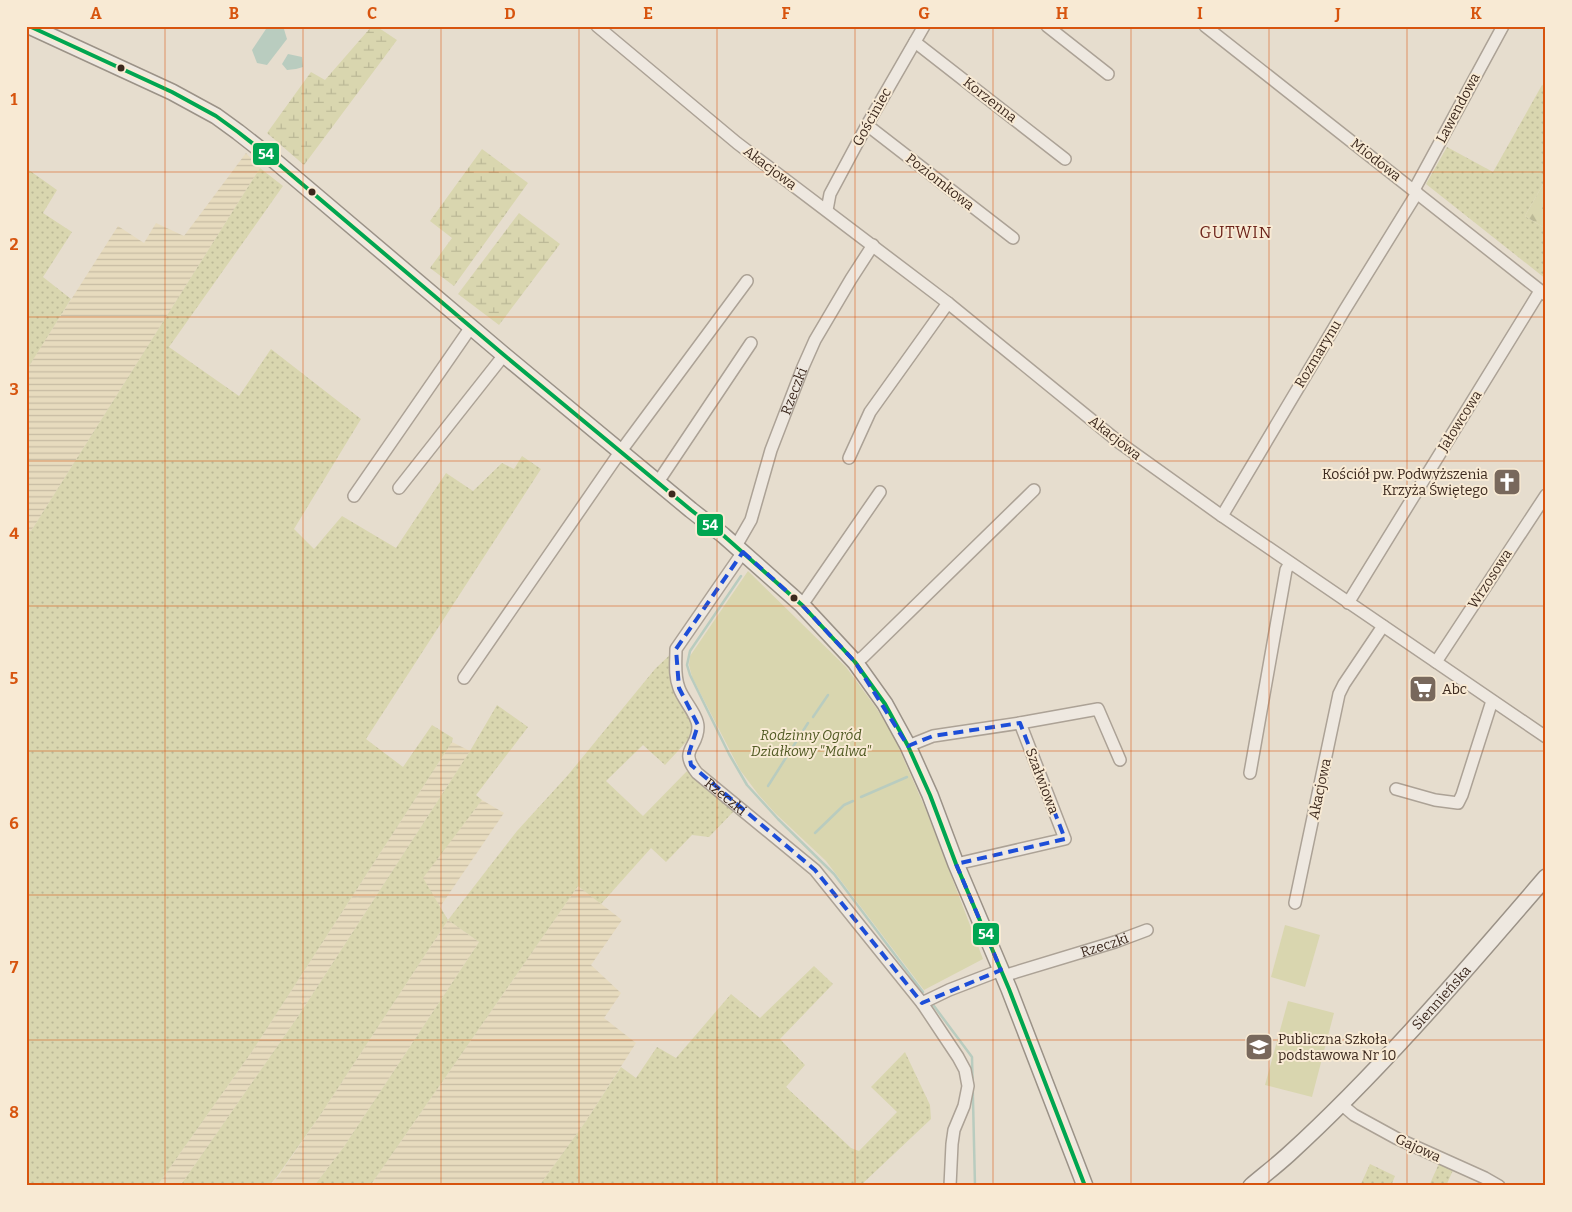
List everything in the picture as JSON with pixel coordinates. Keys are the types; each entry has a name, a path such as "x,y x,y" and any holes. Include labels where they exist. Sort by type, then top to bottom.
{"main road":[{"path":"29,26 172,92 216,116 238,132 275,161 504,355 740,549 802,605 855,662 885,704 908,746 930,795 1085,1183"},
{"name":"Siennieńska","path":"1262,1186 1288,1156 1341,1104 1426,1015 1546,877"},
{"name":"Siennieńska","path":"1251,1186 1288,1156"}],"street":[{"name":"Akacjowa","path":"597,26 737,143 948,303 1120,443 1290,563 1546,737"},
{"name":"Gościniec","path":"826,210 830,194 924,26"},
{"path":"1047,26 1108,74"},
{"name":"Miodowa","path":"1205,26 1543,293"},
{"name":"Lawendowa","path":"1415,191 1502,26"},
{"name":"Korzenna","path":"915,42 1064,158"},
{"name":"Poziomkowa","path":"867,125 1013,238"},
{"name":"Rozmarynu","path":"1222,516 1415,191"},
{"name":"Rzeczki","path":"873,245 814,340 771,450 751,520 740,549 676,649 675,669 679,688 698,725 696,738 689,752 691,765 698,773 815,870 922,1002 965,1070 968,1086 967,1095 954,1130 950,1186"},
{"path":"464,678 621,452 747,281"},
{"name":"Jałowcowa","path":"1348,602 1543,293"},
{"path":"849,458 870,412 948,303"},
{"path":"354,496 471,327"},
{"path":"658,482 751,343"},
{"path":"399,488 504,355"},
{"path":"855,662 863,657 917,606 1034,490"},
{"path":"802,605 880,492"},
{"name":"Wrzosowa","path":"1436,662 1546,496"},
{"path":"1250,773 1286,570 1290,563"},
{"name":"Akacjowa","path":"1295,903 1339,694 1383,626"},
{"path":"1396,789 1435,800 1458,803 1492,701"},
{"path":"908,746 934,736 1098,709 1120,760"},
{"name":"Szałwiowa","path":"956,864 1065,839 1020,723"},
{"name":"Rzeczki","path":"922,1002 948,990 1115,942 1147,930"},
{"name":"Gajowa","path":"1341,1104 1354,1115 1396,1138 1499,1186"}],"highlighted area":[{"path":"743,552 802,605 855,662 908,746 933,736 1020,723 1065,839 956,864 1001,970 922,1003 815,870 691,765 689,753 698,725 679,688 676,649"}],"shaded area":[{"path":"268,26 283,26 287,39 267,65 257,63 252,50"},
{"path":"288,54 302,57 303,67 287,70 282,64"},
{"path":"246,153 260,168 31,531 26,529 26,371 118,226 144,243 156,223 184,236"},
{"path":"452,742 470,751 299,1015 180,1186 157,1186 253,1050"},
{"path":"482,800 504,813 440,907 422,878"},
{"path":"578,886 622,920 591,965 621,993 604,1018 636,1043 586,1121 539,1186 370,1186"},
{"path":"448,920 479,942 343,1148 314,1186 268,1186 277,1178 319,1117"}],"green space":[{"path":"372,26 376,26 397,40 304,165 267,133 311,72 325,80"},
{"path":"1542,85 1546,87 1546,179 1525,216 1546,229 1546,279 1426,184 1447,147 1493,172"},
{"path":"482,149 528,183 454,286 430,268 452,238 430,221"},
{"path":"26,168 57,190 43,213 72,232 43,277 71,299 26,371"},
{"path":"260,168 283,186 169,347 239,396 271,349 361,419 294,529 314,549 342,516 396,548 446,473 473,491 502,463 514,469 522,456 541,469 366,739 403,767 432,725 453,738 452,742 253,1050 157,1186 26,1186 26,529 31,531"},
{"path":"1546,179 1546,229 1525,216"},
{"path":"519,213 560,244 499,325 458,294"},
{"name":"Rodzinny Ogród Działkowy \"Malwa\"","path":"748,571 846,667 877,709 894,737 926,810 983,959 924,990 826,861 775,813 740,770 692,677 689,665 690,656"},
{"path":"676,649 693,727 689,739 665,765 643,745 606,781 643,816 687,771 734,811 709,837 692,835 666,862 651,848 601,904 578,886 370,1186 314,1186 343,1148 479,942 448,920 517,831 568,775 655,669"},
{"path":"497,705 528,727 476,795 482,800 423,878 448,920 319,1117 276,1178 268,1186 180,1186 299,1015 470,751"},
{"path":"1285,925 1320,935 1305,987 1271,977"},
{"path":"814,966 833,984 780,1039 805,1065 786,1087 851,1148 859,1151 897,1112 871,1087 905,1052 930,1105 931,1119 860,1186 539,1186 586,1121 621,1067 636,1078 657,1047 676,1058 731,994 760,1018"},
{"path":"1288,1001 1334,1013 1312,1097 1265,1085"},
{"path":"1440,1161 1454,1168 1446,1186 1429,1186"},
{"path":"1370,1164 1395,1176 1391,1186 1360,1186"}],"waterway":[{"path":"741,576 690,651 687,665 690,675 729,754 747,785 778,819 834,874 923,992"},
{"path":"813,717 828,695"},
{"path":"768,786 808,723"},
{"path":"861,797 907,777"},
{"path":"815,833 844,805 853,801"},
{"path":"931,1002 972,1057 975,1186"}],"transit line":[{"name":"54","path":"29,26 172,92 216,116 238,132 275,161 504,355 723,535 802,605 855,662 885,704 908,746 930,795 956,864 1009,989 1085,1186"}],"place":[{"name":"Kościół pw. Podwyższenia Krzyża Świętego","path":"1507,482"},
{"name":"Abc","path":"1423,689"},
{"name":"Publiczna Szkoła podstawowa Nr 10","path":"1259,1047"}],"district":[{"name":"GUTWIN","path":"1236,232"}]}
